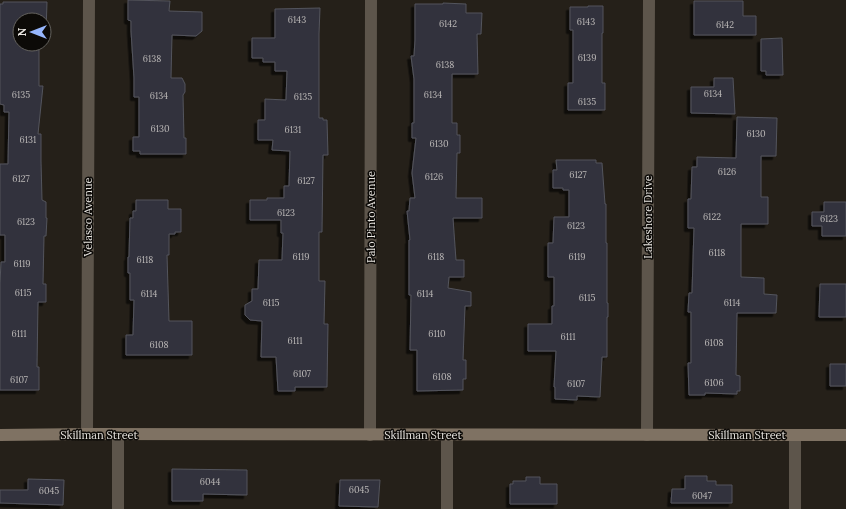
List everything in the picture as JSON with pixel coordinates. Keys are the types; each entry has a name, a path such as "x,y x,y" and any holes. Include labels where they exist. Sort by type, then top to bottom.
{"main road":[{"name":"Skillman Street","path":"0,435 846,435"}],"street":[{"name":"Velasco Avenue","path":"86,434 89,0"},
{"name":"Palo Pinto Avenue","path":"370,435 371,0"},
{"name":"Lakeshore Drive","path":"647,435 649,0"},
{"path":"118,434 118,509"},
{"path":"447,435 447,509"},
{"path":"795,435 795,509"}],"building":[{"path":"128,0 170,1 169,11 202,12 202,31 196,36 172,35 171,78 182,78 185,84 185,92 183,95 186,154 140,154 140,151 133,151 133,137 139,137 139,97 134,97 131,21 128,20"},
{"path":"694,1 743,1 743,16 756,16 756,35 694,35"},
{"path":"3,2 47,2 47,12 12,12 12,52 39,52 39,86 43,86 38,134 41,134 42,200 46,202 47,218 46,236 44,236 43,284 46,284 46,302 38,302 37,367 39,367 39,390 0,390 0,283 1,262 5,262 5,235 0,235 0,164 8,164 9,112 4,112 4,105 0,104 0,4 3,4"},
{"path":"415,4 466,4 466,13 482,13 481,34 477,34 478,74 452,74 452,123 457,123 457,135 460,135 460,153 457,153 456,198 482,198 482,218 453,218 456,260 464,260 464,277 449,277 448,288 471,292 471,306 465,306 463,360 466,360 466,379 463,379 463,390 417,391 417,350 410,350 410,240 407,211 409,211 410,198 415,198 412,173 416,138 412,138 412,123 414,123 414,79 411,56 414,56"},
{"path":"603,6 602,83 605,83 605,110 568,110 568,83 573,83 573,30 570,30 570,7"},
{"path":"320,8 319,118 327,120 328,155 323,155 322,232 319,232 319,281 325,281 324,324 328,324 327,387 295,387 295,391 278,391 276,357 261,357 262,321 250,320 245,315 245,305 252,301 252,289 258,289 259,260 282,260 283,233 281,233 281,220 250,220 250,200 284,198 284,186 289,186 290,151 272,150 273,140 258,140 258,120 265,120 265,99 286,100 287,71 275,71 275,62 263,62 263,58 252,58 252,38 275,38 275,9"},
{"path":"782,38 783,75 766,75 766,71 761,71 761,39"},
{"path":"714,78 733,78 735,114 691,113 691,87 714,87"},
{"path":"737,117 777,118 776,156 761,156 761,197 768,197 768,224 741,224 741,277 764,278 764,294 777,295 776,313 737,313 736,375 740,376 740,391 737,391 737,394 705,393 705,395 689,395 688,363 691,363 691,312 688,312 689,293 692,293 694,228 688,228 688,199 691,199 692,167 697,167 697,157 736,158"},
{"path":"556,160 596,160 596,163 602,163 606,204 608,317 607,357 602,357 600,397 577,396 577,400 555,399 554,387 556,351 528,351 528,324 552,324 552,306 554,306 554,277 548,277 548,243 553,243 554,217 569,217 569,190 563,190 563,188 553,188 553,170 557,170"},
{"path":"136,200 168,200 168,209 181,209 181,232 169,234 169,255 167,255 169,321 192,321 192,355 126,355 126,335 133,335 134,300 130,300 130,273 128,273 128,257 130,218 133,218 133,211 136,211"},
{"path":"824,202 846,202 846,236 822,236 822,226 812,226 812,212 824,212"},
{"path":"820,284 846,284 846,317 819,317"},
{"path":"830,364 846,364 846,386 830,386"},
{"path":"172,469 247,470 247,495 203,494 203,501 172,501"},
{"path":"685,476 707,476 707,481 716,481 716,485 732,485 732,503 671,503 672,489 685,489"},
{"path":"526,477 540,477 540,484 557,484 557,504 510,504 510,484 513,484 513,481 526,481"},
{"path":"28,479 64,480 63,505 0,503 0,490 28,490"},
{"path":"340,480 380,480 378,507 339,506"}]}
